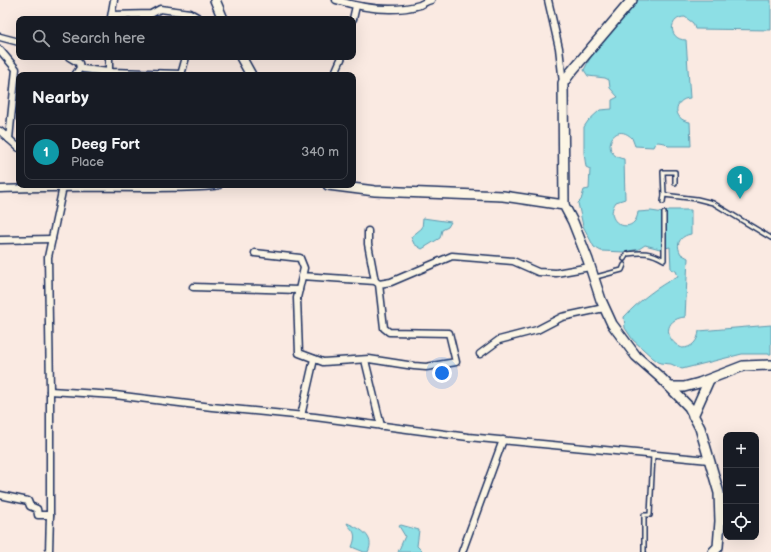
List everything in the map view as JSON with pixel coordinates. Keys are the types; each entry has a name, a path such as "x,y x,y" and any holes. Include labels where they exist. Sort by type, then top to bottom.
{"main road":[{"path":"215,0 222,16"},
{"path":"632,0 563,83 564,205 573,222 604,308 612,324 636,356 670,387 689,407 700,428 719,493 720,521 718,547 713,552"},
{"path":"243,60 249,72"},
{"path":"352,188 375,191 503,196 564,205"},
{"path":"670,387 684,387 709,380 743,366 771,365"},
{"path":"694,416 709,380"}],"street":[{"path":"112,16 114,0"},
{"path":"336,0 396,9 419,5 431,0"},
{"path":"548,0 559,48 563,83"},
{"path":"354,16 360,4"},
{"path":"125,16 151,14 160,9 190,13 195,16"},
{"path":"0,37 16,41"},
{"path":"0,50 16,69 16,99 9,139"},
{"path":"74,60 79,63 80,68"},
{"path":"109,72 110,60"},
{"path":"182,72 185,60"},
{"path":"335,72 341,60"},
{"path":"80,68 103,72"},
{"path":"77,72 80,68"},
{"path":"0,131 16,145"},
{"path":"0,189 16,188"},
{"path":"49,552 50,391 48,257 63,188"},
{"path":"255,253 300,258 304,268 297,298 299,353 323,362 365,360 426,367 456,362 450,333 389,332 384,328 377,282 368,244 368,231"},
{"path":"0,240 52,239"},
{"path":"302,276 391,282 452,256 513,261 538,272 556,273 590,267"},
{"path":"193,287 299,290"},
{"path":"480,354 499,340 537,330 562,317 604,308"},
{"path":"301,416 314,359"},
{"path":"365,360 381,426"},
{"path":"50,391 115,395 504,440 710,460"},
{"path":"462,552 504,440"},
{"path":"0,495 28,501 30,506 37,509 38,515 50,515"}],"lane":[{"path":"663,202 663,172 675,172 675,183"},
{"path":"664,195 696,198 713,202 771,238"},
{"path":"624,259 626,254 641,252 655,255 664,260 664,214"},
{"path":"593,278 622,270 624,265"},
{"path":"644,552 644,515 650,515 653,455"}],"water":[{"path":"636,0 771,0 771,30 695,29 693,23 685,17 679,18 673,24 673,33 680,39 686,40 690,98 684,99 680,102 677,110 680,118 690,122 691,146 668,146 665,143 658,142 655,143 653,147 635,146 632,138 625,133 619,133 614,135 610,146 616,156 624,159 625,199 616,202 613,210 613,216 620,225 626,226 631,224 636,220 638,212 651,211 664,213 669,210 691,210 691,234 681,239 678,247 681,254 688,258 685,317 673,322 670,326 668,330 672,340 682,348 686,348 694,343 699,331 771,325 771,354 742,354 682,369 671,364 660,363 633,340 625,328 624,317 649,294 678,276 676,271 671,269 670,247 660,249 645,245 639,249 624,252 601,251 594,247 583,226 578,203 581,200 584,190 589,189 590,169 586,167 584,153 584,127 600,110 612,109 612,100 618,97 610,88 609,80 605,78 588,76 584,70 595,48"},
{"path":"423,218 451,222 448,227 442,230 440,238 422,249 414,244 411,237 422,228"},
{"path":"347,523 361,530 368,537 370,546 368,552 352,547 354,535"},
{"path":"401,525 419,530 417,546 423,552 398,552 405,536 399,526"}],"place":[{"name":"Deeg Fort","path":"740,199"}]}
